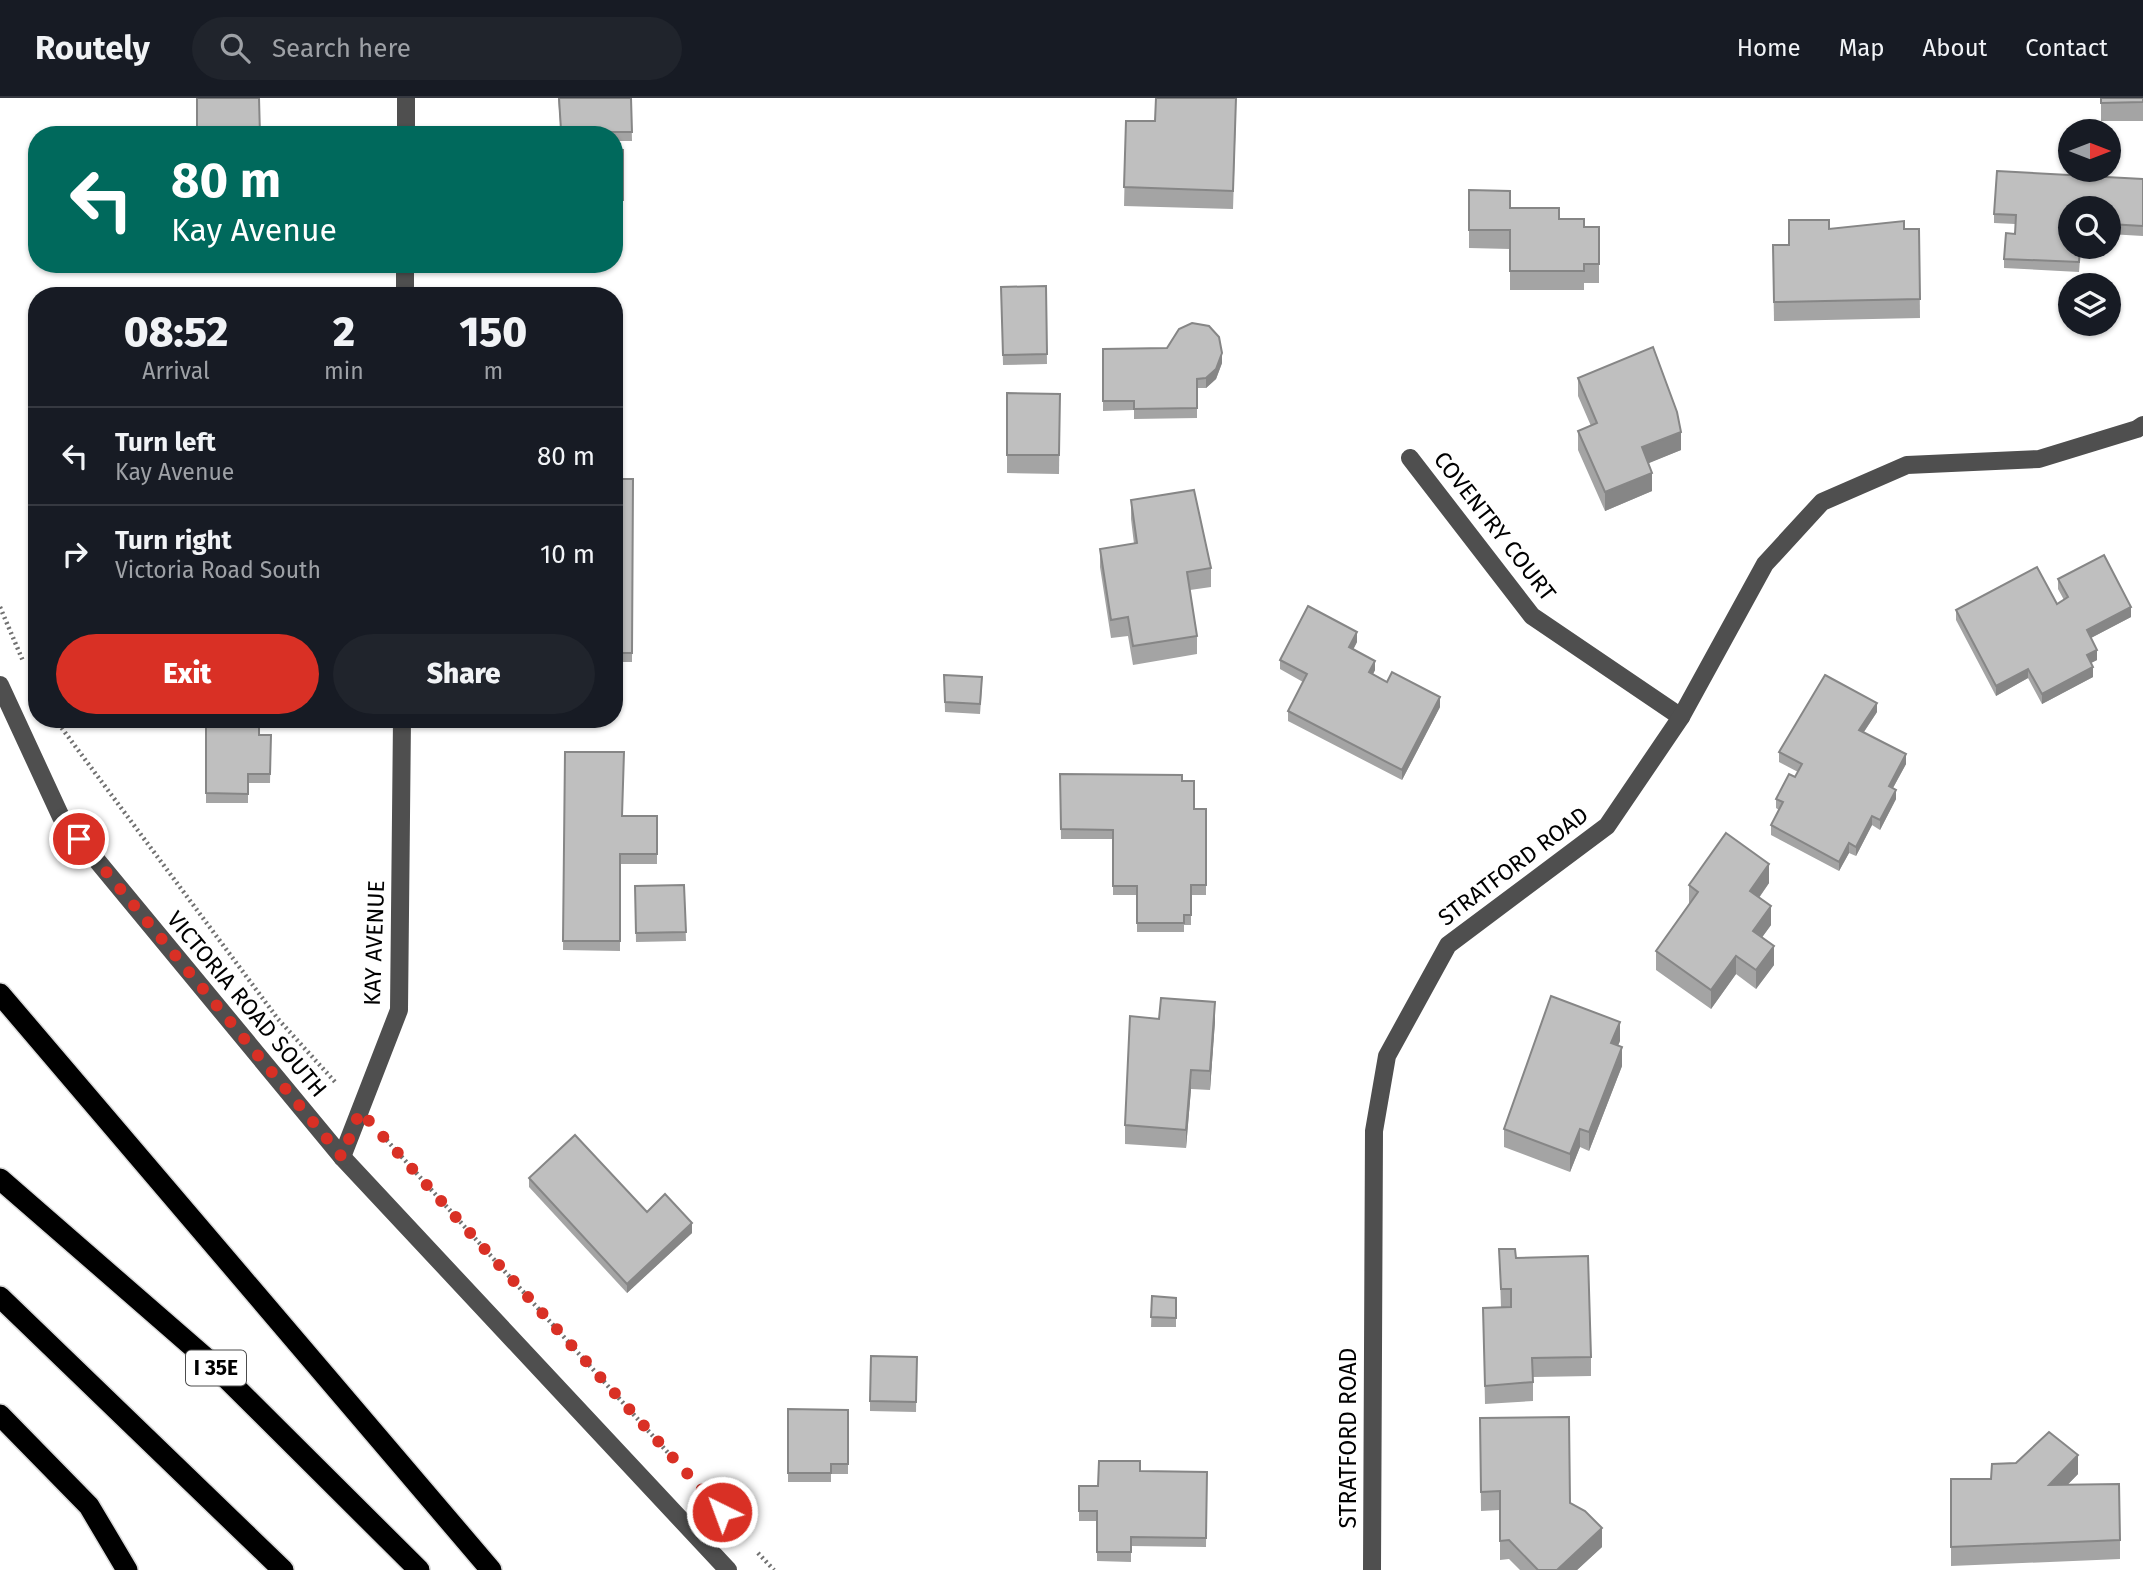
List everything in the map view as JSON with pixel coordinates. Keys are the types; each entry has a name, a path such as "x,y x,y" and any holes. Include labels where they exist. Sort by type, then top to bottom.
{"highway":[{"path":"0,995 491,1570"},
{"name":"I 35E","path":"0,1179 208,1360 419,1570"},
{"path":"0,1297 283,1570"},
{"path":"0,1415 89,1506 127,1570"}],"street":[{"path":"406,98 406,126"},
{"name":"STRATFORD ROAD","path":"1372,1570 1374,1131 1387,1056 1448,946 1607,826 1681,717 1765,564 1822,502 1907,465 2039,459 2143,425"},
{"name":"COVENTRY COURT","path":"1410,458 1532,616 1681,717"},
{"name":"VICTORIA ROAD SOUTH","path":"0,685 61,817 342,1157 728,1570"},
{"name":"KAY AVENUE","path":"342,1157 400,1010 402,728"}],"path":[{"path":"0,607 25,666"},
{"path":"62,728 278,1019 672,1458"},
{"path":"755,1550 774,1570"}],"building":[{"path":"197,98 259,98 260,126 197,126"},
{"path":"559,98 631,98 632,132 623,132 623,126 561,126"},
{"path":"1156,98 1236,98 1233,191 1124,187 1126,121 1155,121"},
{"path":"2101,98 2143,98 2143,102 2101,103"},
{"path":"1997,171 2058,174 2058,182 2121,182 2121,178 2143,179 2143,226 2121,225 2121,196 2058,196 2058,259 2079,259 2079,262 2004,259 2006,233 2015,234 2016,215 1994,214"},
{"path":"1469,190 1510,191 1510,208 1559,208 1559,219 1584,219 1584,227 1599,227 1599,264 1584,264 1584,271 1510,271 1510,230 1469,230"},
{"path":"1789,220 1829,220 1829,229 1904,221 1904,229 1919,229 1920,299 1774,302 1773,245 1789,245"},
{"path":"1046,286 1047,354 1003,355 1001,287"},
{"path":"1192,323 1209,326 1219,337 1222,353 1216,369 1206,378 1197,379 1197,408 1134,409 1134,401 1103,401 1103,349 1167,348 1179,329"},
{"path":"1653,347 1677,412 1681,432 1642,447 1652,473 1605,492 1578,431 1597,423 1578,378"},
{"path":"1007,393 1060,394 1059,455 1007,455"},
{"path":"623,479 633,479 632,653 623,653"},
{"path":"1194,490 1211,568 1187,572 1197,636 1133,646 1128,617 1111,620 1100,549 1137,543 1131,500"},
{"path":"2104,555 2131,607 2087,630 2097,650 2087,655 2093,667 2042,694 2028,669 1996,686 1956,610 2037,567 2057,604 2068,597 2058,579"},
{"path":"1308,606 1357,632 1349,647 1375,661 1369,672 1387,682 1392,672 1440,697 1402,770 1288,711 1307,674 1280,660"},
{"path":"944,675 982,677 980,704 945,702"},
{"path":"1825,675 1877,703 1859,730 1906,754 1889,786 1896,790 1880,820 1872,816 1856,847 1849,843 1839,862 1771,825 1783,802 1776,799 1789,774 1795,777 1802,764 1779,752"},
{"path":"206,728 259,728 259,735 271,735 270,774 248,774 248,794 206,793"},
{"path":"565,752 624,752 622,816 657,816 657,854 620,854 620,941 563,941"},
{"path":"1060,774 1182,775 1182,781 1194,781 1194,809 1206,809 1206,885 1191,885 1191,915 1184,915 1184,923 1137,923 1137,886 1113,886 1113,830 1061,829"},
{"path":"1726,833 1769,864 1750,891 1771,906 1753,931 1774,946 1756,970 1736,956 1711,990 1656,951 1698,892 1689,885"},
{"path":"684,885 686,932 636,933 635,886"},
{"path":"1551,996 1620,1022 1611,1043 1622,1047 1589,1132 1580,1129 1570,1154 1504,1129"},
{"path":"1161,998 1215,1002 1210,1071 1191,1070 1186,1130 1125,1125 1130,1016 1159,1019"},
{"path":"575,1135 647,1212 665,1194 692,1223 627,1284 529,1178"},
{"path":"1499,1249 1515,1249 1516,1258 1588,1256 1591,1357 1532,1358 1533,1382 1485,1386 1483,1308 1511,1307 1511,1289 1501,1289"},
{"path":"1152,1296 1176,1298 1176,1318 1151,1317"},
{"path":"871,1356 917,1357 916,1402 870,1401"},
{"path":"788,1409 848,1410 848,1464 831,1464 831,1473 788,1473"},
{"path":"1569,1417 1570,1503 1585,1511 1602,1528 1557,1570 1538,1570 1509,1540 1500,1541 1500,1491 1481,1492 1480,1418"},
{"path":"2049,1432 2078,1455 2049,1485 2119,1484 2120,1540 1951,1547 1951,1479 1991,1479 1992,1464 2016,1463"},
{"path":"1099,1461 1140,1461 1140,1471 1207,1472 1206,1538 1131,1537 1131,1552 1097,1552 1097,1511 1079,1511 1079,1486 1098,1486"}],"route":[{"path":"79,839 342,1157 360,1111 722,1512"}]}
